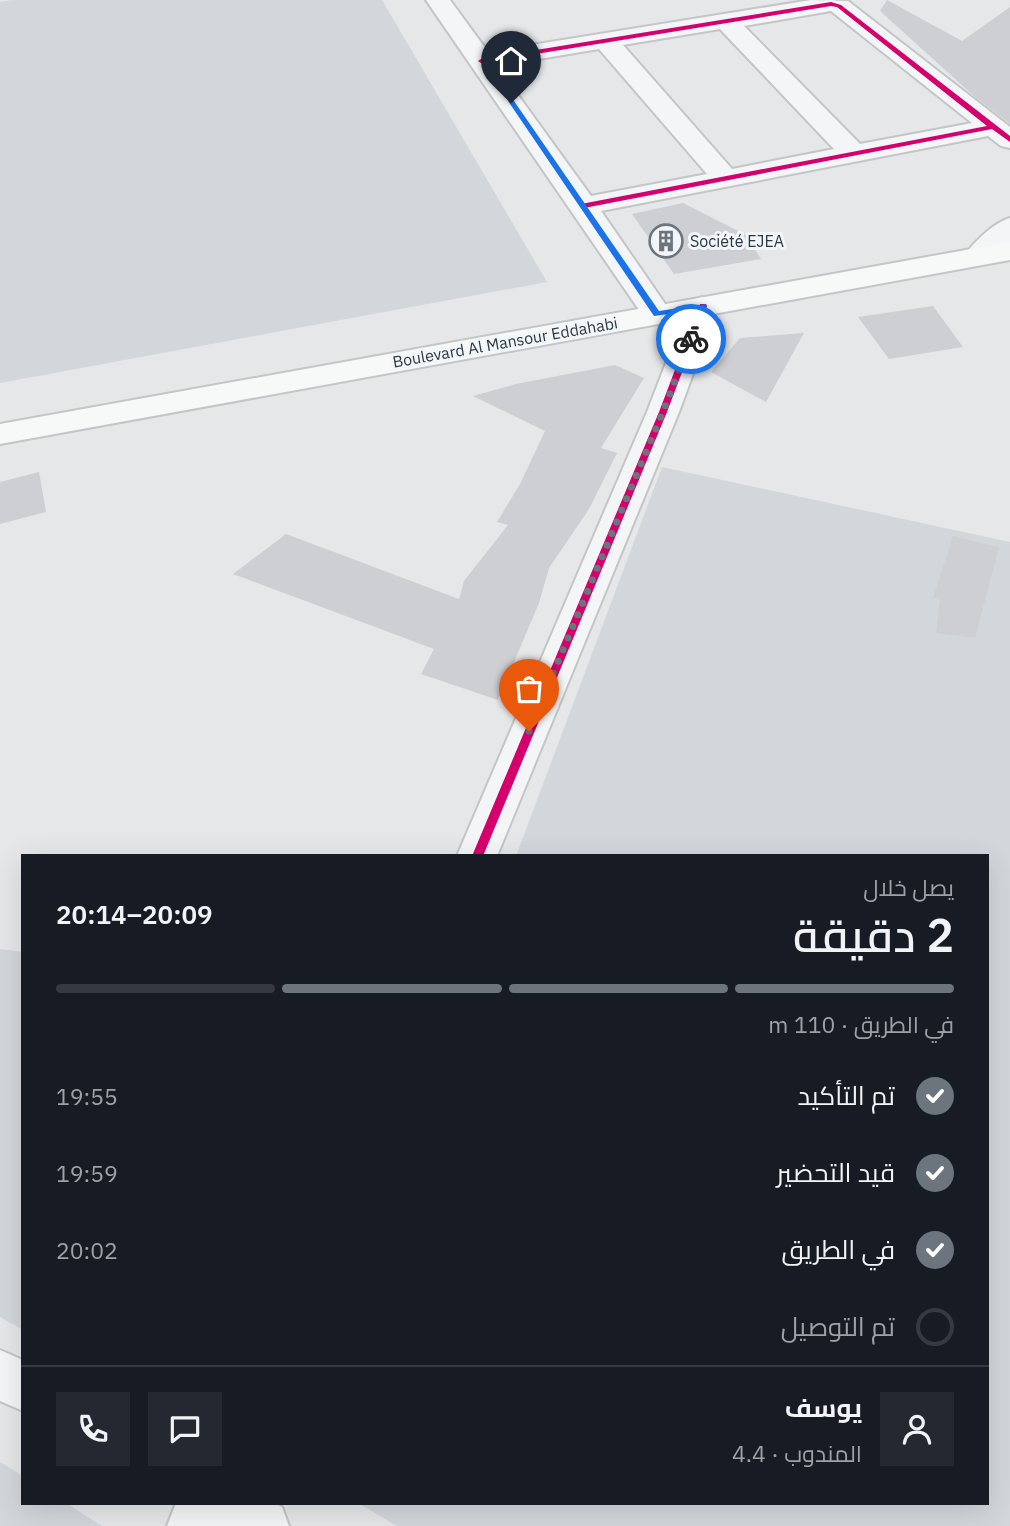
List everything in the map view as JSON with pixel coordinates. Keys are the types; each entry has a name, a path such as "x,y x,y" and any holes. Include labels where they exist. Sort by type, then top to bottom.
{"main road":[{"name":"Boulevard Al Mansour Eddahabi","path":"0,434 1010,251"}],"street":[{"path":"438,0 657,314"},
{"path":"481,61 606,42 823,3 839,6 1001,133"},
{"path":"725,20 852,152"},
{"path":"606,42 725,177"},
{"path":"584,206 852,152 1001,133"},
{"path":"978,257 1010,227"},
{"path":"478,854 663,412 703,306"},
{"path":"0,1374 21,1386"},
{"path":"193,1526 201,1505"},
{"path":"226,1505 262,1526"}],"shaded area":[{"path":"382,0 547,282 0,383 0,2"},
{"path":"662,467 1010,542 1010,1526 397,1526 361,1505 989,1505 989,854 517,854"},
{"path":"0,949 21,952 21,1329 0,1317"},
{"path":"0,1462 21,1475 21,1505 69,1505 102,1526 0,1526"}],"building":[{"path":"887,0 962,41 1010,7 1010,124 974,96 880,11"},
{"name":"Société EJEA","path":"683,203 746,235 761,259 674,274 632,214"},
{"path":"933,306 963,347 889,359 858,317"},
{"path":"804,333 766,402 711,372 740,338"},
{"path":"615,365 644,378 601,448 617,453 589,509 549,568 539,603 498,700 421,674 434,649 233,574 286,534 459,599 464,581 508,525 497,522 520,484 545,431 473,396 516,384"},
{"path":"39,472 46,512 0,524 0,482"},
{"path":"953,536 999,547 975,638 936,633 940,599 933,598"}],"cycle path":[{"path":"481,61 831,4 839,6 1010,140"},
{"path":"584,206 992,127"},
{"path":"478,854 663,412 703,306"}],"way so far":[{"path":"529,731 691,339"}],"place":[{"name":"Société EJEA","path":"666,241"}],"route":[{"path":"511,103 657,314 703,306 691,339"}]}
